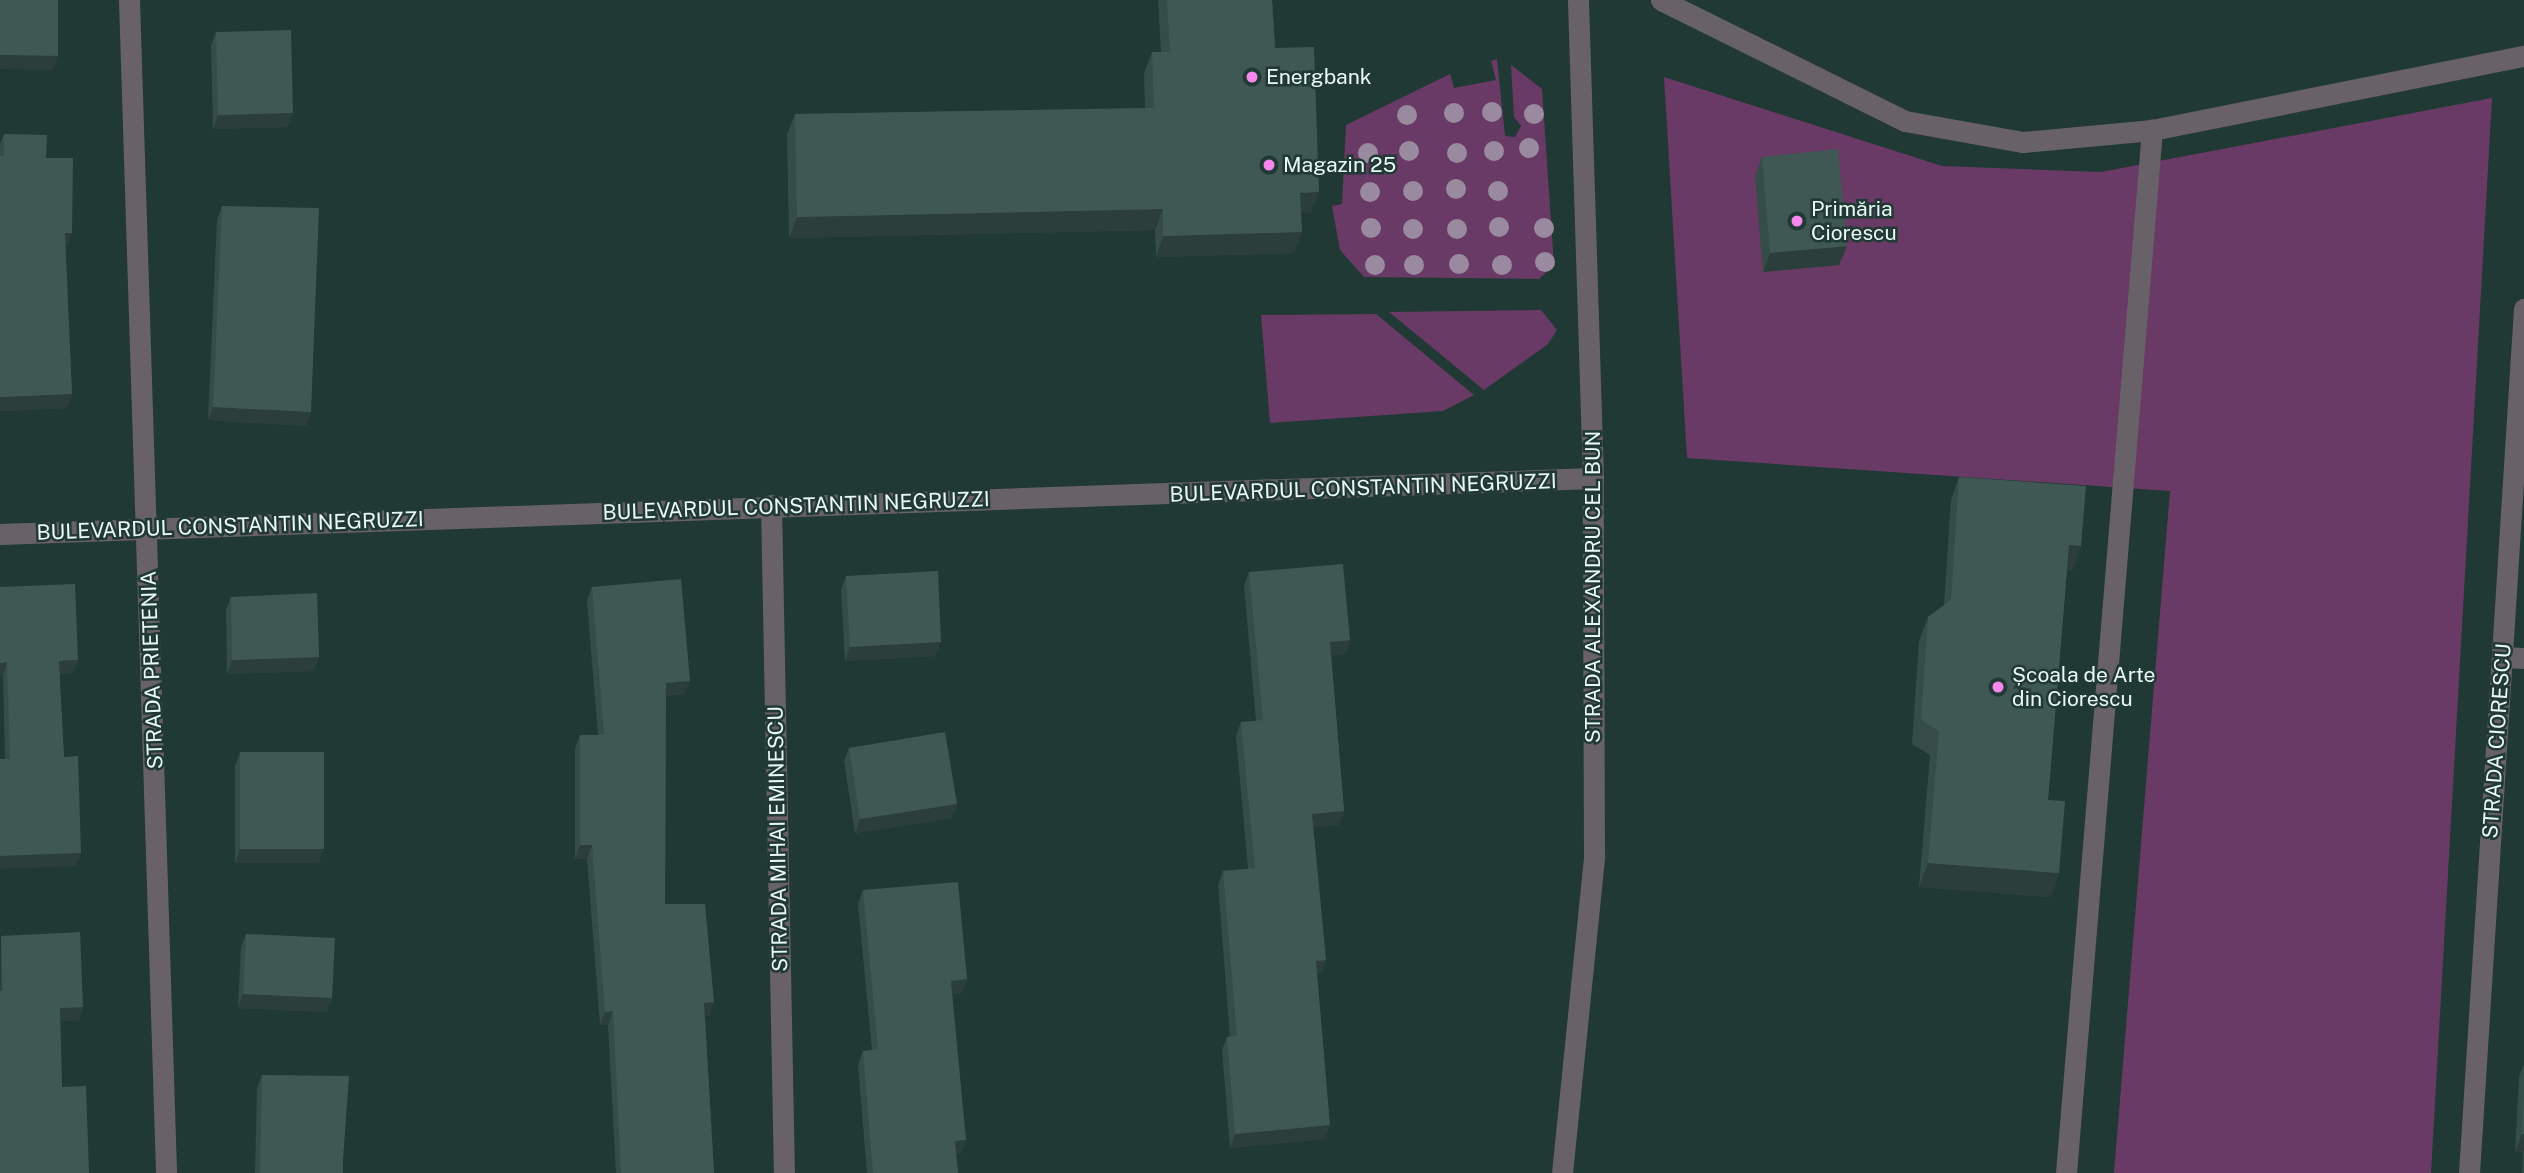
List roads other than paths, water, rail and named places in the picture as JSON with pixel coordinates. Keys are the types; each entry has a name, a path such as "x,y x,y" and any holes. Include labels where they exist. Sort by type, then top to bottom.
{"street":[{"name":"STRADA PRIETENIA","path":"129,0 149,530 166,1173"},
{"name":"STRADA ALEXANDRU CEL BUN","path":"1562,1173 1594,856 1593,478 1578,0"},
{"path":"1661,0 1905,121 2024,142 2152,130 2524,55"},
{"path":"2066,1173 2152,130"},
{"name":"STRADA CIORESCU","path":"2469,1173 2514,657 2524,309"},
{"name":"BULEVARDUL CONSTANTIN NEGRUZZI","path":"0,534 1593,478"},
{"name":"STRADA MIHAI EMINESCU","path":"771,505 784,1173"}],"place":[{"name":"Energbank","path":"1252,77"},
{"name":"Magazin 25","path":"1269,165"},
{"name":"Primăria Ciorescu","path":"1797,221"},
{"name":"Școala de Arte din Ciorescu","path":"1998,687"}]}
